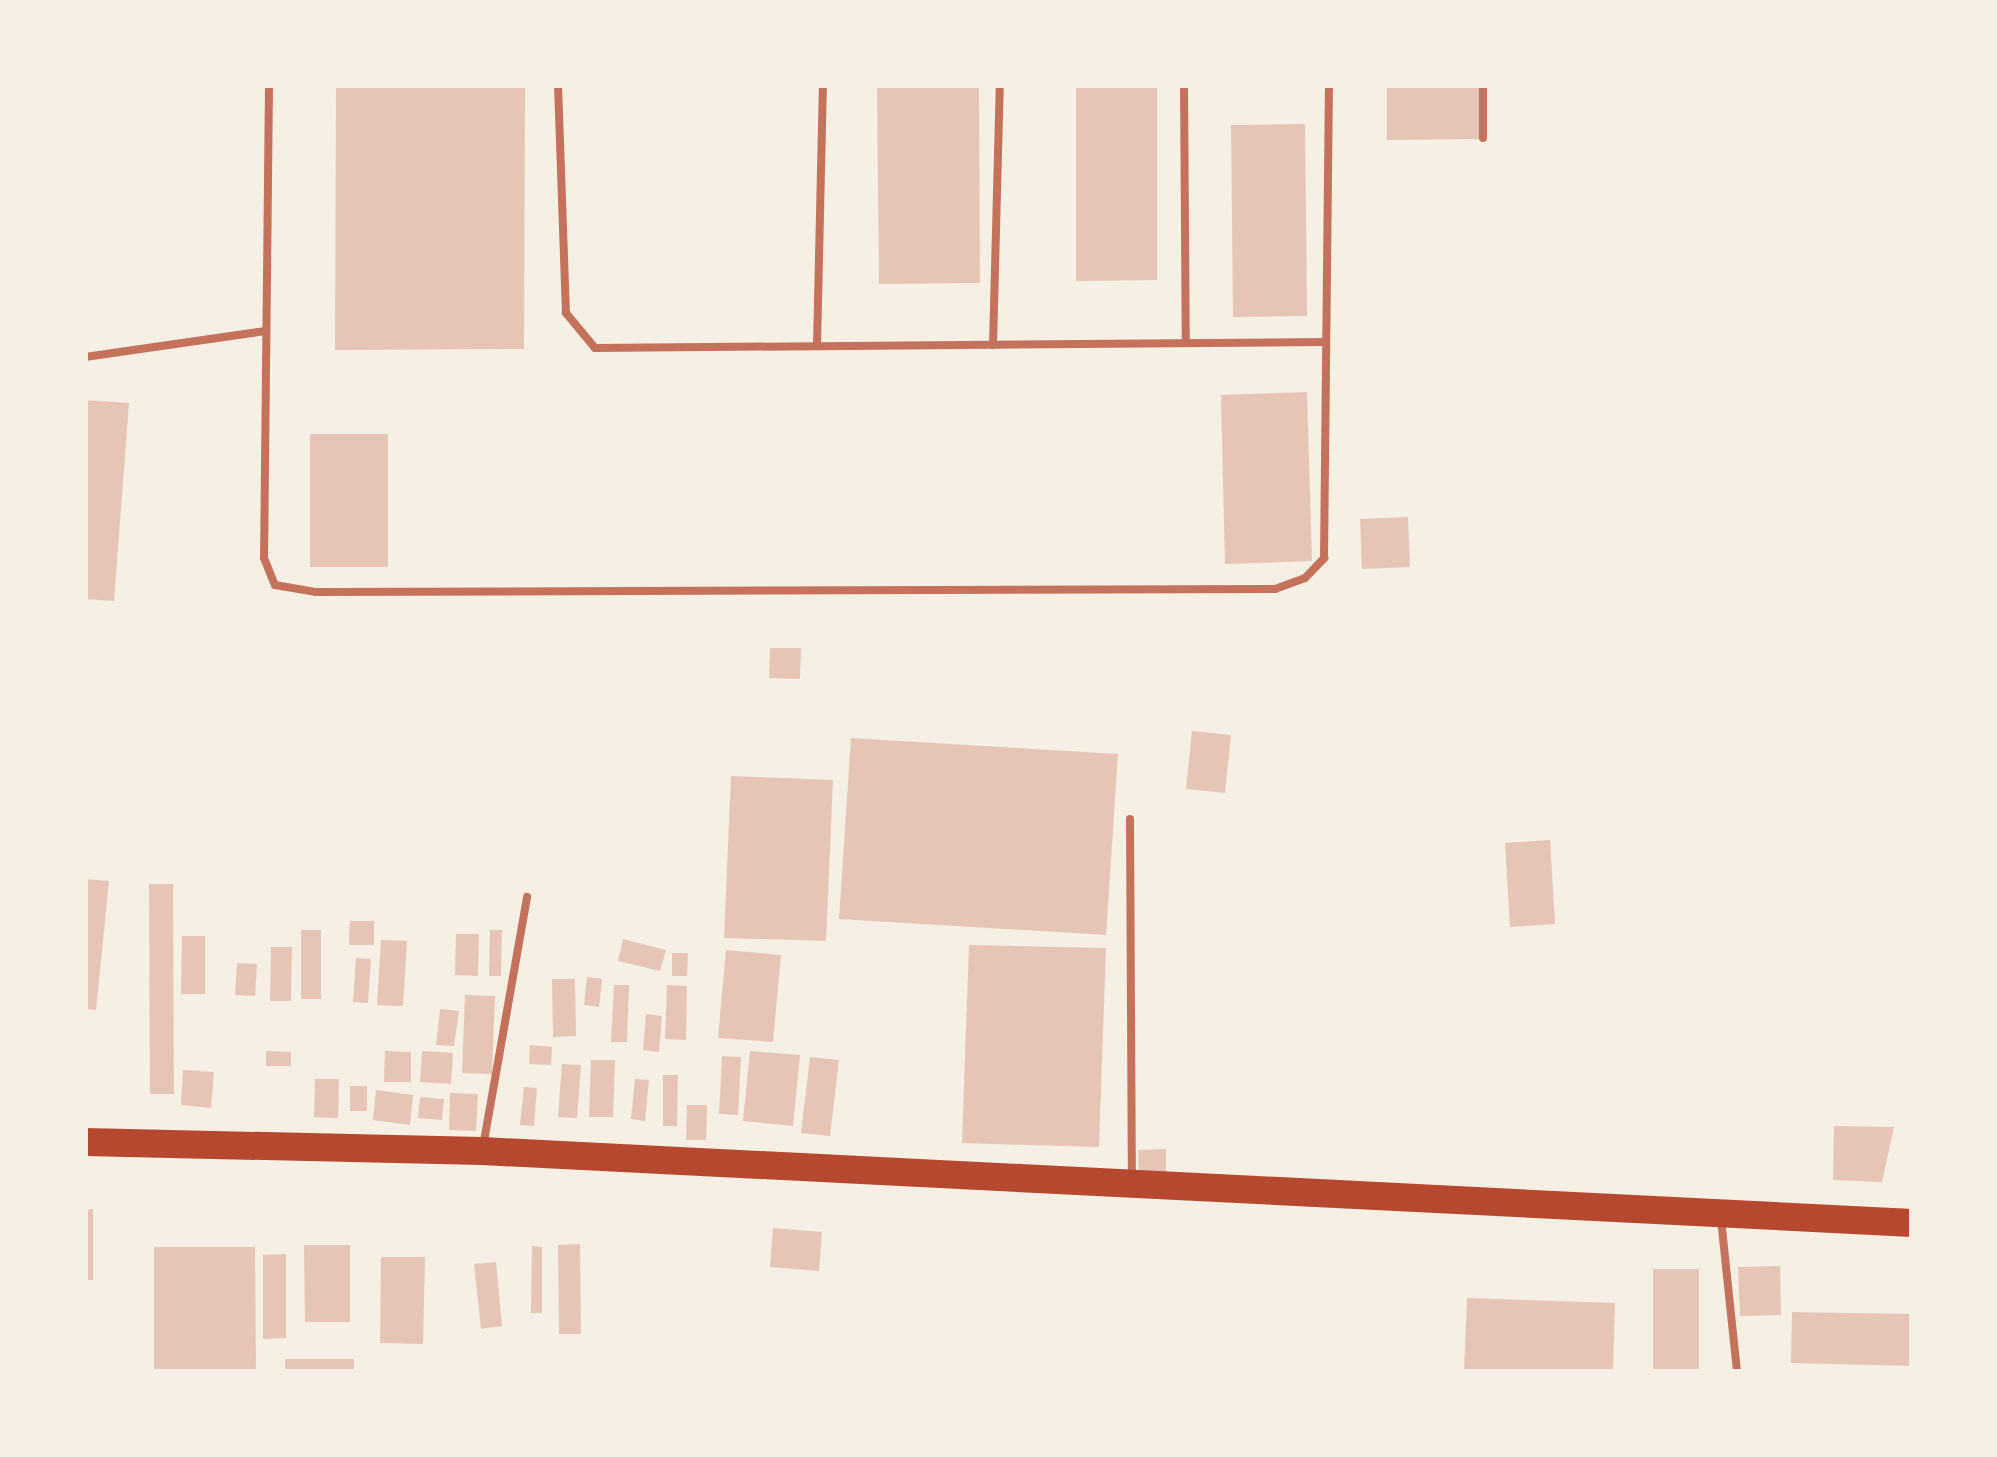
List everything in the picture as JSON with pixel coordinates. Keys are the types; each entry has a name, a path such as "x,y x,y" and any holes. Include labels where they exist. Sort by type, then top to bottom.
{"highway":[{"path":"85,1142 482,1151 1132,1183 1721,1219 1912,1223"}],"lane":[{"path":"268,85 264,558 275,585 316,592 1275,589 1324,558 1329,85"},
{"path":"558,85 566,313 578,336 596,348 1326,342"},
{"path":"817,346 823,85"},
{"path":"993,344 1000,85"},
{"path":"1184,85 1186,344"},
{"path":"1482,138 1483,85"},
{"path":"85,357 266,331"},
{"path":"1130,819 1132,1183"},
{"path":"482,1151 527,897"},
{"path":"1721,1219 1737,1372"}],"building":[{"path":"336,85 525,85 524,349 335,350"},
{"path":"877,85 979,85 980,283 879,284"},
{"path":"1076,85 1157,85 1157,280 1076,281"},
{"path":"1387,85 1480,85 1480,139 1387,140"},
{"path":"1305,124 1307,316 1233,317 1231,125"},
{"path":"1307,392 1312,561 1225,564 1221,395"},
{"path":"85,400 129,403 114,601 85,599"},
{"path":"310,434 388,434 388,567 310,567"},
{"path":"1408,517 1410,567 1362,569 1360,519"},
{"path":"770,648 801,648 800,679 769,678"},
{"path":"1192,731 1231,735 1225,793 1186,789"},
{"path":"851,738 1118,754 1106,935 839,919"},
{"path":"731,776 833,780 826,941 724,938"},
{"path":"1550,840 1555,924 1510,927 1505,843"},
{"path":"85,879 109,881 96,1010 85,1009"},
{"path":"149,884 173,884 174,1094 150,1094"},
{"path":"350,921 374,921 374,945 349,945"},
{"path":"301,930 321,930 321,999 301,999"},
{"path":"490,930 502,930 501,976 489,976"},
{"path":"456,934 479,934 478,976 455,975"},
{"path":"182,936 205,936 205,994 181,994"},
{"path":"623,939 666,950 660,971 618,961"},
{"path":"381,940 407,941 403,1006 377,1005"},
{"path":"969,945 1106,948 1099,1147 962,1143"},
{"path":"271,947 292,947 291,1001 270,1001"},
{"path":"726,950 781,955 773,1042 718,1038"},
{"path":"672,953 688,953 687,976 672,976"},
{"path":"356,958 371,959 368,1003 353,1002"},
{"path":"237,963 257,964 255,996 235,995"},
{"path":"587,977 602,979 599,1007 584,1005"},
{"path":"552,979 575,979 576,1036 553,1037"},
{"path":"614,985 629,985 627,1042 611,1042"},
{"path":"667,985 687,986 686,1040 665,1039"},
{"path":"465,995 495,996 492,1074 462,1073"},
{"path":"440,1009 459,1011 454,1046 436,1045"},
{"path":"646,1014 662,1016 659,1052 643,1050"},
{"path":"530,1045 552,1047 551,1065 529,1064"},
{"path":"266,1051 291,1052 291,1066 266,1066"},
{"path":"385,1051 411,1052 411,1082 384,1082"},
{"path":"422,1051 453,1053 451,1084 420,1082"},
{"path":"750,1051 800,1055 793,1126 743,1121"},
{"path":"722,1056 741,1057 738,1115 719,1114"},
{"path":"810,1057 839,1060 830,1136 801,1133"},
{"path":"591,1060 615,1060 613,1117 589,1117"},
{"path":"562,1064 581,1065 577,1118 558,1117"},
{"path":"183,1070 214,1072 211,1108 181,1105"},
{"path":"663,1075 678,1075 677,1126 663,1126"},
{"path":"315,1079 339,1079 338,1118 314,1117"},
{"path":"635,1079 649,1080 645,1121 631,1119"},
{"path":"350,1086 367,1086 367,1111 350,1111"},
{"path":"524,1087 537,1088 534,1126 520,1125"},
{"path":"376,1090 413,1095 410,1125 373,1120"},
{"path":"450,1093 478,1094 476,1131 449,1130"},
{"path":"420,1097 444,1099 442,1120 418,1118"},
{"path":"687,1105 707,1105 706,1140 686,1140"},
{"path":"1834,1126 1894,1127 1882,1182 1833,1180"},
{"path":"1166,1149 1166,1177 1139,1177 1138,1150"},
{"path":"93,1209 93,1280 85,1280 85,1210"},
{"path":"773,1228 822,1232 819,1271 770,1267"},
{"path":"580,1244 581,1334 559,1334 558,1245"},
{"path":"304,1245 350,1245 350,1322 305,1322"},
{"path":"532,1246 542,1247 542,1313 531,1313"},
{"path":"154,1247 255,1247 256,1372 154,1372"},
{"path":"286,1254 286,1338 263,1339 263,1255"},
{"path":"381,1257 425,1257 423,1344 380,1343"},
{"path":"496,1262 502,1326 481,1329 474,1264"},
{"path":"1780,1266 1781,1315 1740,1316 1738,1267"},
{"path":"1653,1269 1699,1269 1699,1372 1653,1372"},
{"path":"1467,1298 1615,1303 1613,1372 1464,1372"},
{"path":"1792,1312 1912,1314 1912,1366 1791,1363"},
{"path":"285,1359 354,1359 354,1372 285,1372"}]}
